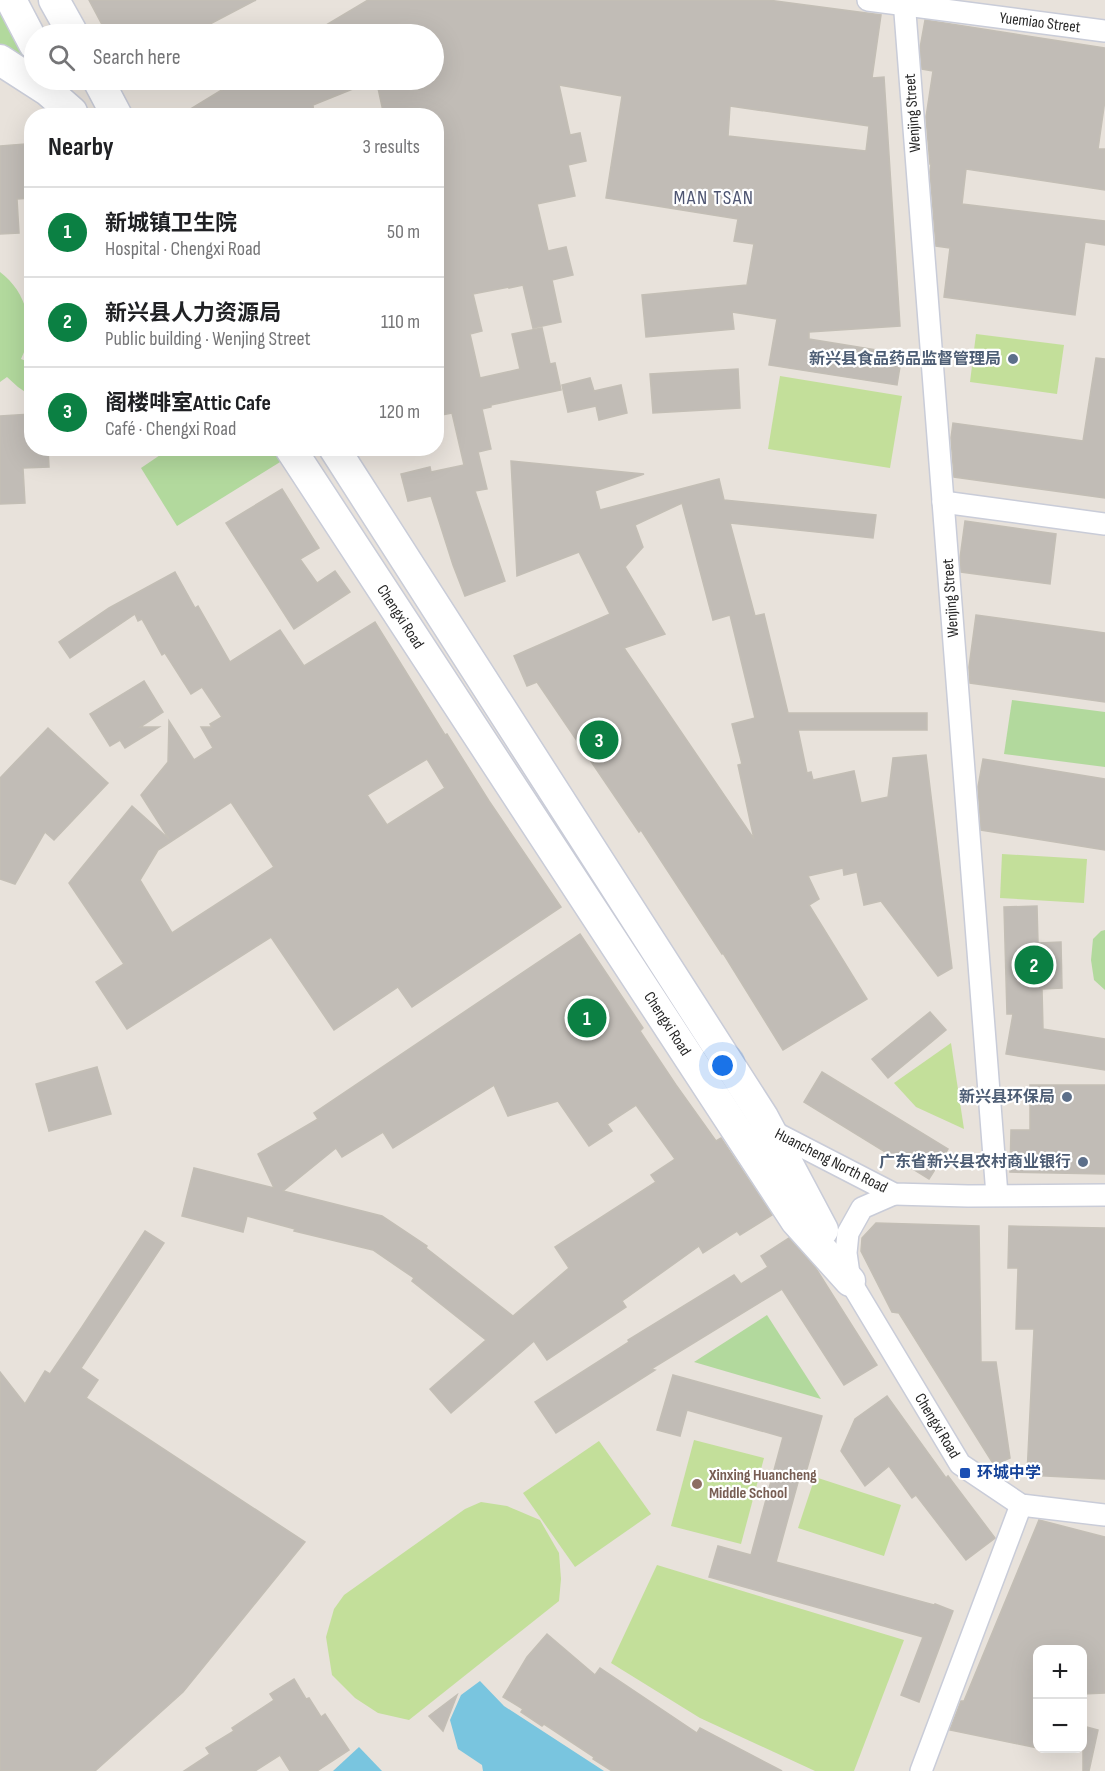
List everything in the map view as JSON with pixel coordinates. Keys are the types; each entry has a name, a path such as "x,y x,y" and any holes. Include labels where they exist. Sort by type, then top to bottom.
{"main road":[{"path":"11,0 24,25"},
{"path":"54,0 67,24"},
{"path":"0,60 24,76"},
{"path":"46,90 66,108"},
{"path":"60,90 70,108"},
{"path":"103,90 113,108"},
{"name":"Chengxi Road","path":"295,456 796,1221 850,1281"},
{"path":"339,456 763,1117 850,1281"}],"street":[{"name":"Yuemiao Street","path":"868,0 904,2 1105,31"},
{"name":"Wenjing Street","path":"904,2 997,1195"},
{"path":"943,502 1105,524"},
{"name":"Huancheng North Road","path":"712,1092 784,1138 894,1194 1105,1195"},
{"path":"850,1281 846,1253 848,1233 862,1208 894,1194"},
{"name":"Chengxi Road","path":"850,1281 960,1464 1021,1505 1105,1515"},
{"path":"921,1771 1021,1505"}],"green space":[{"path":"0,13 24,62 0,48"},
{"path":"0,272 17,290 24,303 24,352 21,359 24,360 24,391 7,377 0,382"},
{"path":"976,334 1064,345 1057,394 970,382"},
{"path":"780,376 902,396 890,468 768,449"},
{"path":"159,456 290,456 177,526 141,468"},
{"path":"1012,700 1105,712 1105,767 1004,754"},
{"path":"1002,854 1087,859 1084,903 1000,898"},
{"path":"1105,930 1105,990 1094,980 1091,960 1093,939"},
{"path":"951,1043 964,1129 916,1107 894,1083"},
{"path":"767,1315 821,1399 694,1362"},
{"path":"694,1440 764,1458 741,1544 671,1526"},
{"path":"599,1441 651,1514 575,1567 523,1493"},
{"path":"815,1477 901,1505 884,1556 798,1528"},
{"path":"481,1502 507,1506 540,1520 559,1553 561,1579 559,1601 409,1720 378,1713 355,1698 332,1675 326,1637 334,1609 344,1595 465,1509"},
{"path":"657,1565 904,1640 854,1771 815,1771 700,1718 611,1663"}],"water":[{"path":"480,1681 504,1706 604,1771 483,1771 482,1765 458,1749 450,1720 461,1695"},
{"path":"359,1747 382,1771 333,1771"}],"building":[{"path":"89,0 256,0 210,24 102,24"},
{"path":"368,0 768,0 881,15 872,78 884,77 900,326 809,332 809,339 902,354 897,385 769,365 777,319 732,312 734,329 646,337 642,295 747,285 754,244 734,241 738,219 606,198 622,96 559,85 570,135 580,133 586,161 568,165 575,196 537,204 548,251 566,247 573,275 552,280 561,322 533,328 523,285 473,294 482,331 470,334 480,378 520,369 512,334 542,328 550,364 555,363 561,390 482,409 491,449 478,452 487,489 475,491 505,581 465,596 431,496 408,501 401,474 430,467 431,472 464,465 452,413 444,414 444,108 382,108 378,90 444,90 444,24 328,24","holes":["730,106 869,126 866,151 728,136"]},
{"path":"925,20 1105,48 1105,100 1098,149 1105,149 1105,190 966,169 962,204 1105,221 1105,245 1085,242 1075,315 944,297 950,248 936,246 926,117 933,71 922,69 920,48"},
{"path":"222,90 350,90 313,105 313,108 192,108"},
{"path":"24,144 24,199 17,199 19,233 0,234 0,146"},
{"path":"1096,358 1105,359 1105,498 954,477 951,438 953,423 1083,441"},
{"path":"738,369 740,408 653,413 650,374"},
{"path":"590,378 594,391 621,385 627,413 599,420 596,406 568,412 562,385"},
{"path":"24,414 24,456 48,456 49,467 23,468 25,503 0,504 0,416"},
{"path":"511,461 644,474 595,491 600,510 719,479 724,500 876,515 873,538 730,523 755,616 764,614 788,713 927,713 927,730 798,730 807,773 811,772 813,780 854,771 861,803 888,797 893,758 926,755 952,968 938,976 881,901 864,905 857,872 844,875 843,868 808,876 819,899 809,905 867,999 783,1050 723,953 641,830 639,832 537,682 527,686 514,656 610,614 579,552 517,576","holes":["682,503 713,620 730,615 755,718 732,724 742,764 738,765 754,839 624,648 665,634 625,567 643,547 635,525"]},
{"path":"282,489 319,548 300,559 317,583 335,571 350,592 294,629 226,523"},
{"path":"965,521 1056,534 1050,584 961,572 960,558"},
{"path":"175,572 195,608 198,606 230,662 280,630 304,666 375,622 445,735 447,734 561,907 412,1007 398,987 334,1030 271,937 127,1029 96,982 124,964 69,883 132,806 169,839 141,795 168,762 169,721 194,760 213,748 201,727 212,727 210,724 222,717 202,687 191,694 165,653 162,655 142,619 138,621 135,614 70,658 59,642 109,608","holes":["427,759 445,788 387,825 367,795","231,802 274,867 172,933 140,880 158,850"]},
{"path":"976,615 1105,633 1105,702 970,683 969,667"},
{"path":"144,681 163,712 140,727 159,727 125,748 120,740 110,746 90,714"},
{"path":"48,728 108,783 54,840 45,832 15,884 0,879 0,778"},
{"path":"983,759 1105,779 1105,850 981,830 978,787"},
{"path":"1037,906 1038,943 1061,942 1062,988 1042,989 1043,1029 1105,1039 1105,1070 1006,1054 1013,1014 1007,1014 1004,907"},
{"path":"580,934 643,1028 640,1031 676,1085 716,1141 721,1138 772,1215 740,1235 737,1231 703,1253 699,1246 622,1301 626,1307 547,1360 534,1341 451,1413 430,1389 486,1340 412,1281 414,1278 373,1250 294,1231 295,1229 247,1216 243,1232 182,1216 194,1168 274,1188 258,1154 318,1119 314,1113","holes":["494,1085 508,1116 558,1101 589,1146 612,1131 607,1124 636,1105 675,1159 651,1175 656,1182 555,1247 569,1268 513,1316 426,1248 427,1246 382,1216 283,1191 336,1148 342,1157 383,1132 393,1148"]},
{"path":"930,1012 946,1030 888,1078 872,1059"},
{"path":"97,1067 111,1114 49,1131 36,1084"},
{"path":"822,1072 948,1149 929,1179 804,1102"},
{"path":"1030,1085 1105,1085 1105,1174 1010,1172 1011,1130 1030,1130"},
{"path":"876,1223 979,1226 981,1362 996,1362 1010,1458 994,1465 899,1313 892,1312 861,1251 862,1238"},
{"path":"1009,1226 1105,1228 1105,1479 1027,1475 1034,1329 1016,1329 1018,1268 1008,1268"},
{"path":"145,1231 164,1243 81,1368 98,1380 86,1398 305,1542 183,1692 95,1771 0,1771 0,1372 25,1404 45,1371 50,1374"},
{"path":"789,1238 815,1267 877,1365 844,1385 782,1289 651,1369 655,1370 556,1433 535,1402 629,1342 628,1340 734,1275 741,1284 768,1267 761,1256"},
{"path":"673,1375 822,1416 805,1476 800,1475 776,1562 935,1604 953,1611 919,1702 901,1695 923,1637 709,1577 718,1546 751,1555 783,1437 687,1410 680,1436 657,1430"},
{"path":"887,1396 946,1478 948,1476 995,1538 966,1560 916,1495 912,1498 889,1466 865,1486 841,1451 855,1419"},
{"path":"1039,1520 1105,1537 1105,1693 1087,1694 1087,1645 1033,1645 1033,1747 950,1730 961,1701 964,1701"},
{"path":"547,1634 595,1675 600,1668 697,1733 700,1728 782,1771 612,1771 544,1724 542,1726 521,1712 523,1709 503,1697 527,1657"},
{"path":"294,1679 306,1699 309,1698 321,1717 325,1714 349,1750 317,1771 290,1771 280,1755 255,1771 184,1771 210,1754 206,1748 234,1731 232,1728 274,1700 270,1694"},
{"path":"457,1695 443,1731 429,1716"},
{"path":"1087,1727 1098,1730 1089,1771 1083,1771 1083,1753 1087,1753"}],"place":[{"name":"新兴县食品药品监督管理局","path":"1013,359"},
{"name":"阁楼啡室Attic Cafe","path":"599,740"},
{"name":"新兴县人力资源局","path":"1034,965"},
{"name":"新城镇卫生院","path":"587,1018"},
{"name":"新兴县环保局","path":"1067,1097"},
{"name":"广东省新兴县农村商业银行","path":"1083,1162"},
{"name":"环城中学","path":"965,1473"},
{"name":"Xinxing Huancheng Middle School","path":"697,1484"}],"district":[{"name":"MAN TSAN","path":"714,198"}]}
